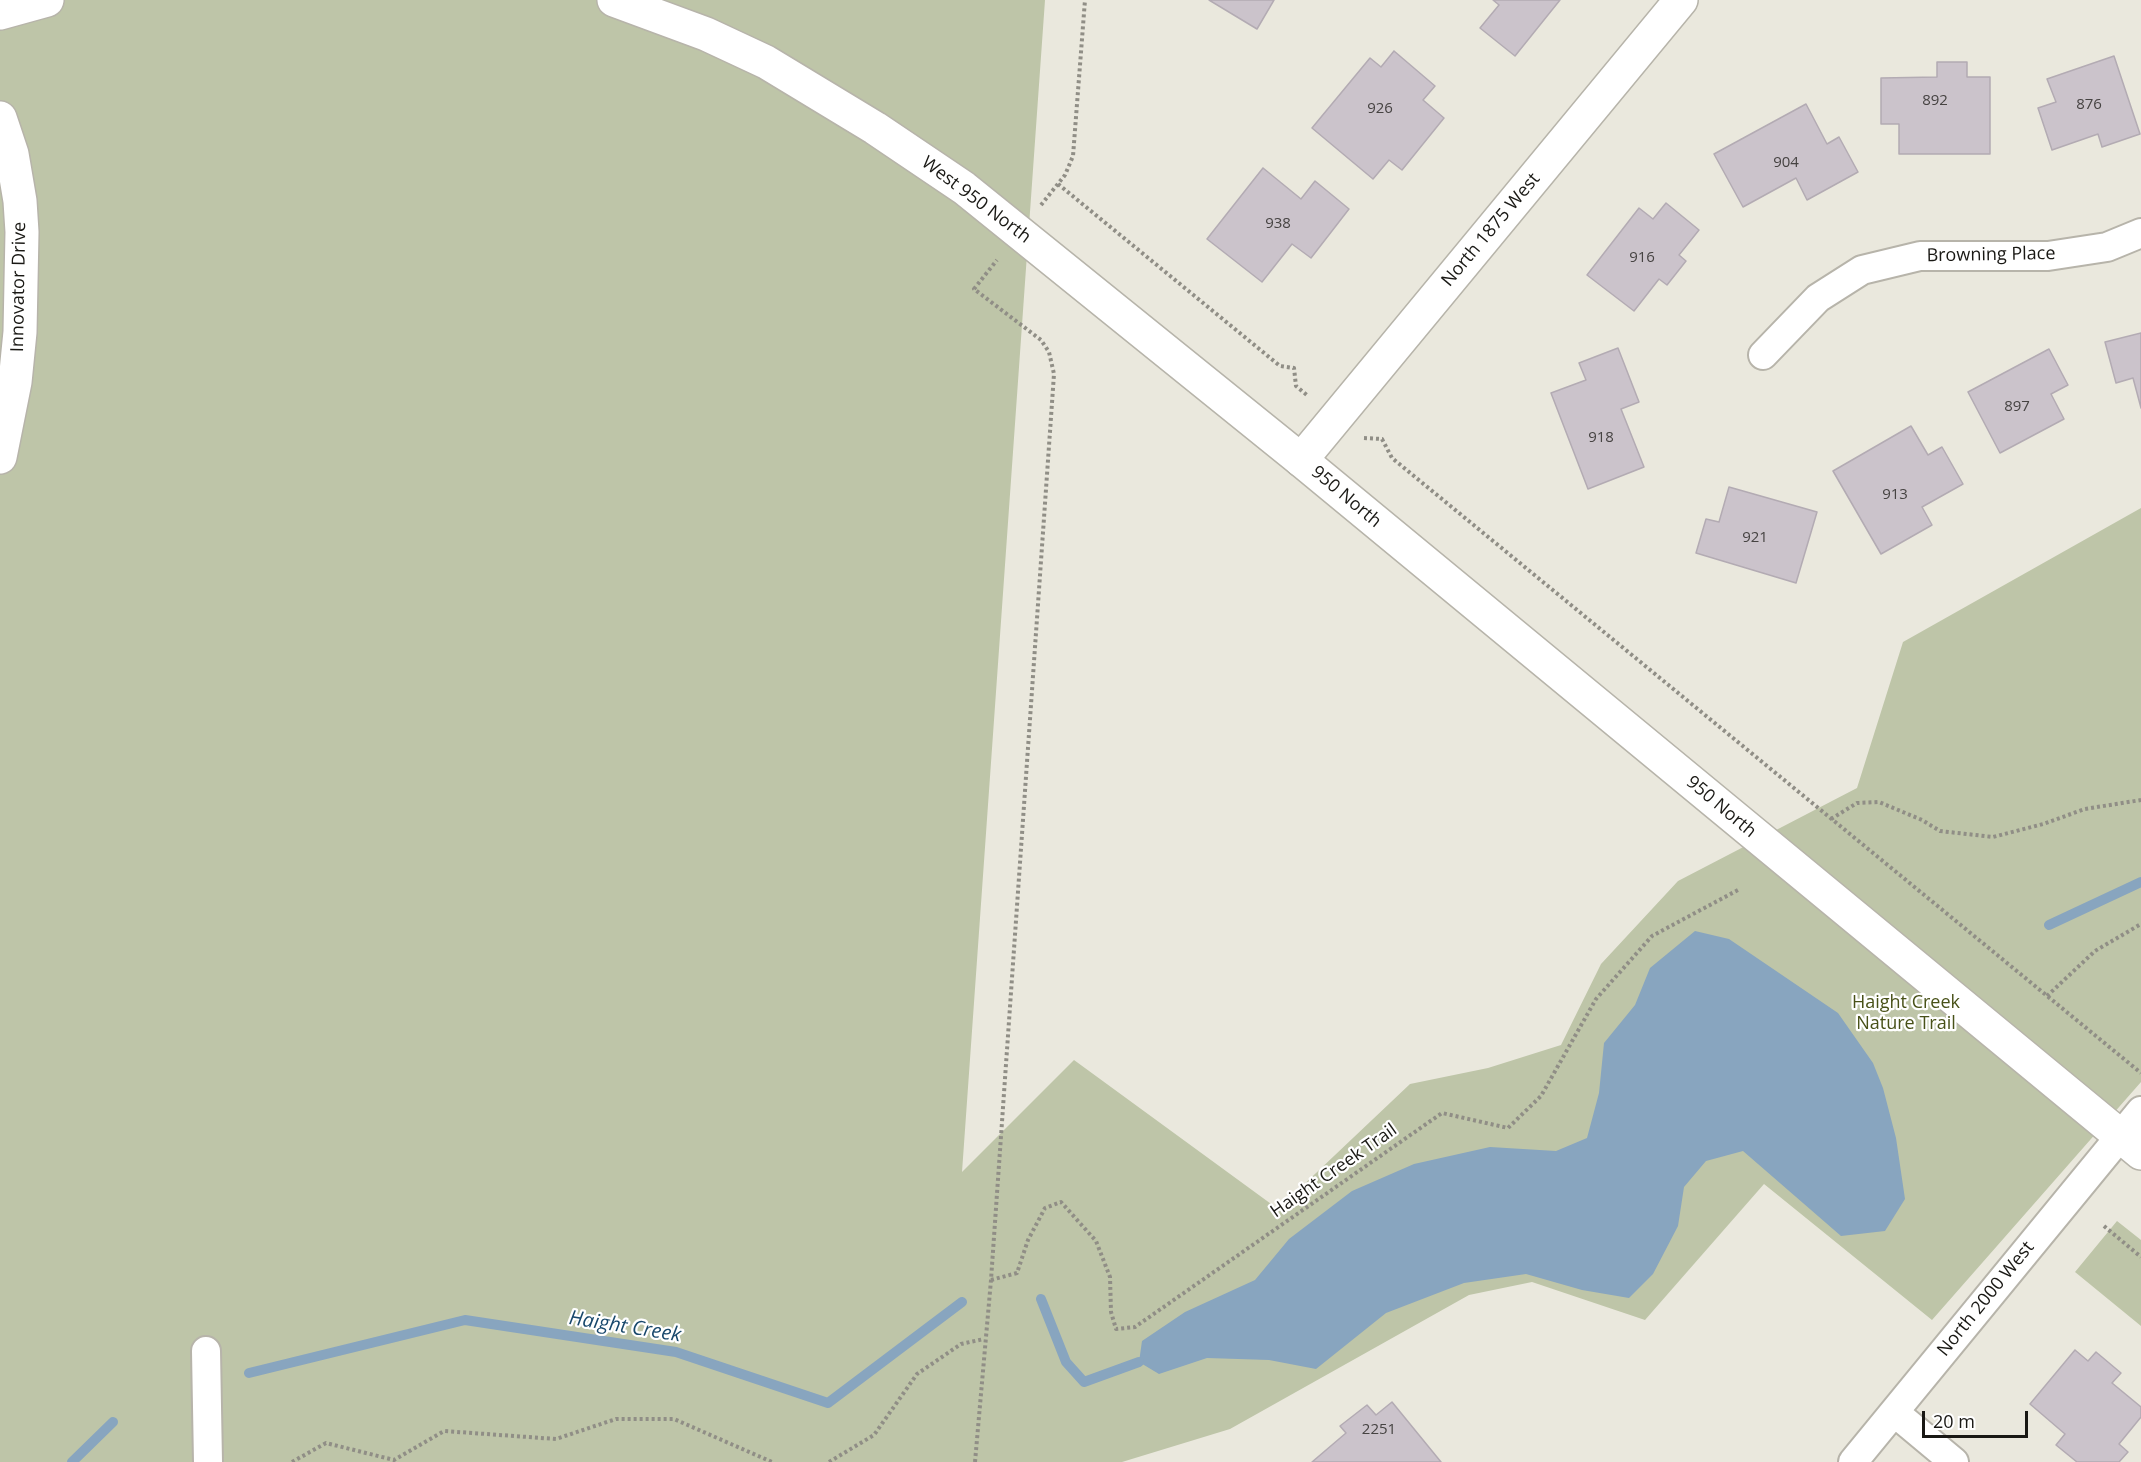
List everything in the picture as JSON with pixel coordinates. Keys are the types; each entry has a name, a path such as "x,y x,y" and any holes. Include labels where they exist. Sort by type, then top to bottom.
{"main road":[{"path":"0,13 47,0"},
{"name":"West 950 North","path":"614,0 706,34 766,62 924,160 1019,232 1301,460"},
{"name":"North 1875 West","path":"1301,460 1681,0"},
{"name":"Innovator Drive","path":"0,118 12,154 20,201 22,232 20,332 16,372 0,457"},
{"name":"950 North","path":"1301,460 2131,1145"}],"street":[{"name":"Browning Place","path":"1763,355 1818,298 1862,270 1920,256 2048,256 2107,248 2141,233"},
{"name":"North 2000 West","path":"1853,1462 1894,1412 2131,1145 2141,1110"},
{"path":"206,1351 208,1462"},
{"path":"1894,1412 1954,1462"}],"path":[{"path":"1085,0 1073,156 1058,184 1280,366 1294,368"},
{"path":"974,289 1041,340 1053,363 1053,392 991,1281 984,1339 975,1462"},
{"path":"1382,439 1392,458 2141,1073"},
{"path":"1832,819 1857,803 1879,802 1922,820 1940,831 1993,837 2043,824 2085,809 2141,800"},
{"name":"Haight Creek Trail","path":"991,1281 1017,1273 1028,1240 1045,1208 1061,1202 1096,1241 1110,1277 1111,1312 1116,1329 1135,1327 1177,1295 1442,1113 1508,1128 1541,1096 1596,999 1652,936 1738,890"},
{"path":"2047,996 2095,951 2141,924"},
{"path":"2104,1226 2141,1257"},
{"path":"830,1462 874,1435 917,1374 961,1344 984,1339"},
{"path":"292,1462 326,1443 394,1460 444,1431 556,1439 616,1419 674,1419 772,1462"}],"green space":[{"name":"Haight Creek Nature Trail","path":"0,0 1045,0 962,1172 1074,1060 1278,1209 1410,1084 1488,1068 1561,1045 1601,964 1678,881 1857,788 1903,642 2141,508 2141,1082 1932,1320 1764,1184 1645,1320 1532,1282 1469,1295 1230,1429 1122,1462 0,1462"},
{"path":"2117,1221 2141,1240 2141,1326 2075,1272"}],"water":[{"path":"1695,931 1729,939 1838,1013 1873,1063 1883,1088 1896,1138 1905,1199 1885,1231 1841,1236 1743,1151 1706,1161 1684,1187 1678,1226 1653,1274 1629,1298 1582,1290 1526,1274 1464,1283 1386,1313 1316,1369 1269,1360 1207,1358 1159,1374 1139,1362 1142,1341 1185,1312 1255,1280 1289,1239 1352,1191 1414,1164 1490,1147 1556,1151 1587,1138 1599,1093 1604,1043 1635,1005 1650,968"}],"building":[{"path":"1209,0 1274,0 1257,29"},
{"path":"1493,0 1560,0 1515,56 1480,28 1499,5"},
{"path":"1394,51 1435,86 1423,100 1444,118 1402,170 1389,160 1373,179 1312,128 1370,58 1381,67"},
{"path":"2114,56 2140,134 2102,147 2098,134 2052,150 2038,108 2056,102 2047,79"},
{"path":"1937,62 1967,62 1967,77 1990,77 1990,154 1899,154 1899,124 1881,124 1881,78 1937,77"},
{"path":"1806,104 1827,144 1839,137 1858,172 1807,200 1796,178 1743,207 1714,154"},
{"path":"1263,168 1301,199 1315,181 1349,209 1311,258 1292,244 1262,282 1207,239"},
{"path":"1666,203 1699,230 1679,255 1686,261 1667,285 1659,279 1634,311 1587,275 1639,208 1653,219"},
{"path":"2141,333 2141,408 2133,378 2116,383 2105,342"},
{"path":"1618,348 1639,402 1621,409 1644,467 1588,489 1551,393 1586,380 1579,363"},
{"path":"2049,349 2068,385 2051,394 2064,419 2000,453 1968,392"},
{"path":"1911,426 1928,455 1942,447 1963,484 1922,507 1932,525 1881,554 1833,471"},
{"path":"1729,487 1817,512 1796,583 1696,553 1706,519 1719,522"},
{"path":"2075,1350 2088,1361 2096,1352 2121,1373 2112,1383 2141,1407 2141,1417 2119,1444 2128,1452 2119,1462 2077,1462 2056,1445 2065,1434 2030,1404"},
{"path":"1392,1402 1441,1462 1312,1462 1346,1433 1340,1426 1367,1405 1376,1415"}],"waterway":[{"name":"Haight Creek","path":"2049,925 2141,882"},
{"name":"Haight Creek","path":"1041,1299 1066,1362 1084,1382 1139,1362"},
{"name":"Haight Creek","path":"249,1373 465,1320 676,1352 828,1403 962,1302"},
{"name":"Haight Creek","path":"72,1462 113,1422"}]}
